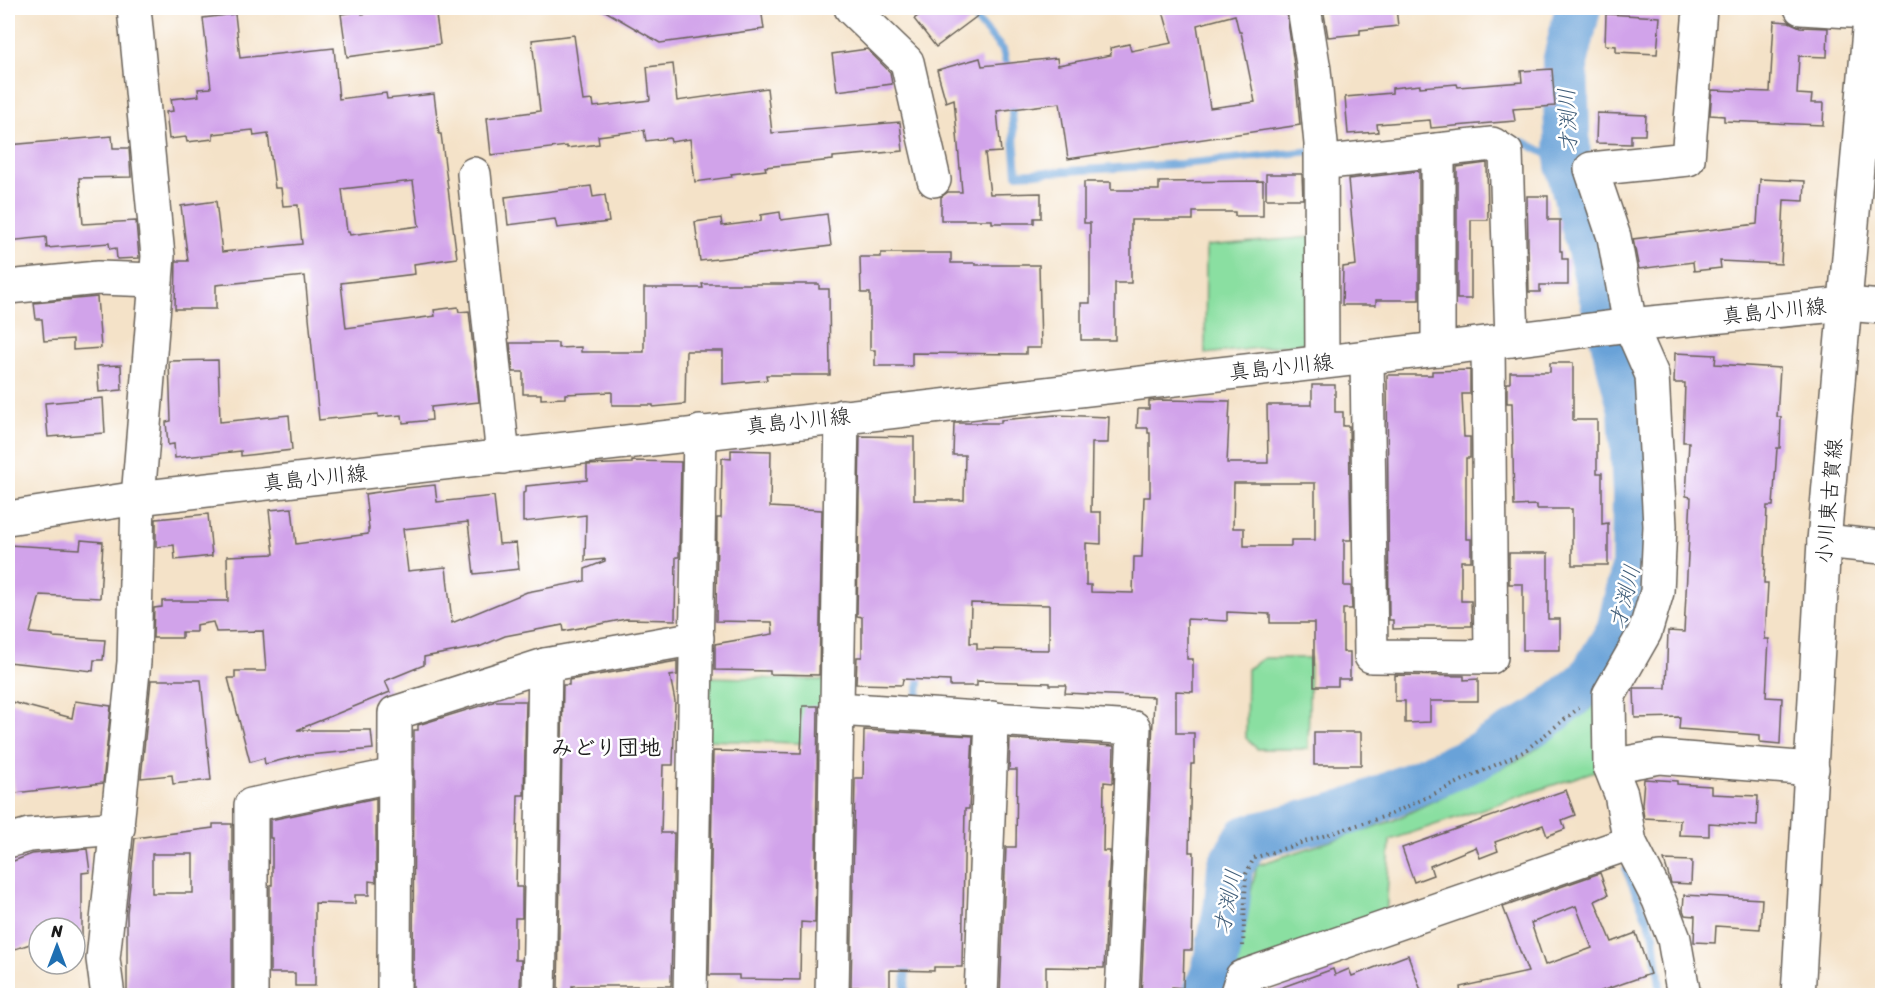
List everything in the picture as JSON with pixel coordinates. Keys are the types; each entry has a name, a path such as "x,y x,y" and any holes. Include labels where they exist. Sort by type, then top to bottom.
{"street":[{"path":"108,996 104,959 134,662 138,498 158,256 135,8"},
{"path":"851,8 907,62 934,180"},
{"path":"1304,8 1314,70 1321,152 1322,362"},
{"path":"1684,996 1674,939 1659,900 1630,843 1621,794 1610,766 1609,695 1645,632 1658,592 1660,526 1652,375 1630,325 1614,237 1591,169 1688,159 1700,8"},
{"path":"1801,8 1875,11"},
{"name":"小川東古賀線","path":"1798,996 1824,541 1875,11"},
{"path":"1321,152 1338,161 1492,144 1506,153 1491,657 1371,656 1367,357"},
{"path":"1438,150 1438,349"},
{"path":"474,174 503,457"},
{"path":"8,287 98,278 156,280"},
{"name":"真島小川線","path":"8,518 138,498 1500,342 1630,325 1846,304 1882,307"},
{"path":"832,996 842,416"},
{"path":"690,996 700,432"},
{"path":"1824,541 1882,547"},
{"path":"394,996 395,713 545,665 697,638"},
{"path":"540,996 545,665"},
{"path":"837,709 1134,728 1122,996"},
{"path":"981,996 992,718"},
{"path":"1610,766 1660,757 1812,769"},
{"path":"251,996 251,805 395,775"},
{"path":"8,841 29,836 118,828"},
{"path":"1239,986 1630,843"}],"path":[{"path":"1239,986 1246,874 1254,858 1389,815 1523,752 1589,700 1609,695"}],"green space":[{"path":"1313,237 1314,342 1205,354 1206,246"},
{"path":"1264,658 1310,658 1308,749 1257,749 1246,738 1247,669"},
{"path":"707,677 828,680 827,744 705,740"},
{"path":"1601,701 1601,769 1390,840 1386,919 1232,974 1257,865 1392,821 1526,756"}],"building":[{"path":"410,8 435,8 440,44 347,57 341,14 362,11 362,14"},
{"path":"600,8 761,8 764,29 660,43"},
{"path":"929,8 988,8 936,47 914,19"},
{"path":"1162,8 1286,8 1300,125 1068,159 1060,103 997,111 1001,152 985,153 990,194 1041,193 1041,218 1034,218 1034,223 941,220 941,197 948,192 962,192 954,99 946,102 937,70 980,58 982,66 1057,58 1058,65 1111,55 1110,48 1129,44 1131,51 1172,43","holes":["1235,15 1239,32 1241,32 1255,102 1210,108 1197,25"]},
{"path":"1323,8 1396,8 1398,26 1360,30 1360,34 1328,37"},
{"path":"235,14 240,58 334,48 339,99 386,93 387,99 434,94 457,258 414,264 415,274 341,283 346,328 435,316 434,310 458,307 459,312 469,311 479,402 431,407 432,420 403,423 402,415 378,417 378,414 319,420 305,276 216,285 216,309 175,309 176,261 188,261 181,206 216,201 222,252 302,244 298,205 283,206 281,188 275,188 268,134 254,136 253,130 213,134 213,139 187,142 186,137 169,139 166,112 173,111 171,99 199,96 198,89 211,88 203,18","holes":["413,181 419,226 350,235 347,232 342,189"]},
{"path":"1606,14 1660,17 1657,54 1616,52 1616,46 1605,45"},
{"path":"1774,21 1789,22 1800,27 1828,28 1827,57 1799,56 1797,94 1812,95 1811,103 1824,103 1823,125 1724,121 1724,116 1710,115 1712,90 1770,92"},
{"path":"574,35 583,101 593,100 594,107 650,100 647,67 673,64 677,101 767,88 772,133 900,122 903,151 833,157 833,160 765,167 766,170 731,174 732,177 695,182 690,139 671,142 670,138 646,141 644,130 598,136 599,144 491,155 487,118 540,111 532,40"},
{"path":"867,49 890,72 892,84 837,91 832,54"},
{"path":"1552,69 1555,106 1513,109 1515,121 1431,128 1430,120 1377,124 1378,132 1348,134 1345,97 1392,93 1392,88 1420,85 1420,87 1457,84 1458,87 1522,82 1521,71"},
{"path":"1597,113 1646,115 1645,135 1631,135 1631,144 1596,143"},
{"path":"112,136 113,148 129,148 131,177 79,178 83,224 136,221 139,258 117,259 116,248 110,249 109,243 47,248 46,237 8,241 8,145"},
{"path":"1487,163 1488,220 1471,220 1471,299 1457,299 1457,167"},
{"path":"1419,171 1419,300 1376,300 1376,305 1342,305 1343,267 1356,265 1348,179"},
{"path":"1266,174 1302,174 1303,199 1266,199"},
{"path":"1760,179 1805,181 1804,201 1784,200 1781,264 1720,261 1721,268 1694,271 1693,262 1639,269 1633,239 1757,224"},
{"path":"1263,181 1263,216 1235,216 1235,212 1193,212 1193,220 1131,220 1131,283 1115,283 1115,340 1081,340 1081,303 1090,303 1090,223 1084,223 1084,182 1111,182 1111,190 1159,190 1159,182"},
{"path":"591,186 593,197 605,195 609,222 557,228 555,219 508,225 505,197"},
{"path":"1527,196 1548,196 1548,220 1560,220 1560,251 1562,251 1562,259 1568,259 1568,285 1540,285 1540,292 1529,292"},
{"path":"780,212 781,220 827,214 831,246 700,261 695,222 721,218 722,226 761,221 761,215"},
{"path":"881,253 951,253 951,263 1039,265 1041,348 1026,348 1026,354 912,353 912,366 875,366 875,350 870,350 870,293 861,293 860,257 881,257"},
{"path":"702,284 819,284 819,289 829,289 830,375 766,375 767,380 723,384 723,351 686,351 685,404 653,407 653,405 612,405 612,392 565,394 565,398 541,399 541,394 523,394 523,372 513,372 510,343 558,343 558,348 581,347 581,352 644,352 644,288 703,288"},
{"path":"97,297 101,348 73,350 73,339 44,341 42,319 36,319 34,303"},
{"path":"1675,353 1716,355 1715,364 1780,368 1777,417 1781,417 1780,448 1777,448 1773,506 1767,506 1764,583 1768,583 1765,639 1769,639 1766,697 1782,698 1780,744 1760,742 1760,735 1679,729 1680,717 1635,718 1634,688 1666,688 1668,631 1684,632 1691,497 1686,496 1689,442 1683,442 1685,383 1674,383"},
{"path":"218,360 220,422 289,415 292,450 241,456 241,451 175,458 174,444 168,445 166,422 171,421 169,361"},
{"path":"1550,363 1573,363 1573,420 1597,420 1597,473 1602,473 1602,524 1608,523 1608,565 1572,565 1572,509 1537,509 1537,505 1514,506 1512,403 1507,403 1507,383 1510,383 1510,372 1550,372"},
{"path":"121,365 122,390 99,392 97,366"},
{"path":"1470,370 1470,394 1462,394 1464,437 1470,437 1470,458 1466,458 1466,539 1471,539 1471,561 1461,561 1461,601 1471,601 1472,626 1393,629 1393,620 1389,620 1387,375 1432,375 1432,371"},
{"path":"1312,385 1335,385 1335,412 1343,412 1343,426 1349,426 1351,540 1344,540 1344,586 1351,586 1352,609 1343,609 1343,652 1350,652 1350,679 1338,679 1338,686 1314,686 1314,623 1270,623 1270,614 1227,612 1227,621 1187,619 1187,659 1193,659 1193,692 1176,691 1176,733 1194,733 1189,852 1194,852 1192,950 1184,950 1183,988 1172,987 1172,996 1141,996 1154,697 1065,693 1066,685 1050,685 1050,683 977,681 977,686 950,686 950,681 903,679 902,685 856,684 857,657 862,657 862,617 857,616 860,436 914,437 914,500 964,500 965,455 953,455 954,423 1001,423 1001,420 1055,415 1109,417 1108,443 1092,443 1091,512 1101,512 1101,544 1086,543 1086,585 1091,585 1091,592 1133,593 1134,557 1142,557 1144,497 1150,497 1150,433 1148,433 1148,428 1137,428 1138,409 1149,409 1149,401 1159,400 1230,401 1227,463 1268,463 1267,405 1312,405","holes":["1234,483 1315,483 1315,540 1291,540 1291,546 1244,546 1244,528 1233,528","971,603 1049,605 1049,650 977,649 977,643 970,643"]},
{"path":"103,398 105,433 48,437 45,403"},
{"path":"731,450 771,451 770,507 822,510 819,675 715,670 715,644 773,634 772,622 716,621 717,518 721,518 722,458 731,459"},
{"path":"632,461 681,462 675,620 626,619 564,631 563,625 505,636 479,647 424,657 424,665 385,681 390,692 297,730 371,730 373,749 298,756 265,764 264,758 250,762 228,678 235,678 235,671 266,671 263,631 216,632 213,622 196,625 196,632 182,632 182,638 153,638 154,608 162,607 162,601 228,601 227,556 274,554 269,510 292,508 296,544 368,534 365,494 406,488 435,485 437,502 494,496 499,544 516,543 519,569 474,574 468,522 403,529 408,571 446,567 452,623 527,592 585,581 585,569 605,561 605,559 585,561 586,515 523,522 523,493 526,492 526,486 587,480 587,465 632,463"},
{"path":"208,514 212,556 175,560 174,545 156,547 156,519"},
{"path":"81,540 103,542 100,598 40,595 30,633 53,635 53,637 105,640 103,660 94,660 93,671 8,662 8,545 80,549"},
{"path":"1509,553 1548,553 1548,619 1560,619 1560,650 1523,650 1523,584 1509,584"},
{"path":"677,661 677,675 670,676 675,701 673,765 663,765 661,833 674,833 671,986 572,986 572,992 558,992 563,685 569,685 569,680"},
{"path":"1395,675 1464,676 1464,680 1478,679 1478,701 1430,701 1430,722 1405,723 1405,701 1395,701"},
{"path":"151,680 201,680 211,780 173,784 172,775 141,778"},
{"path":"8,701 72,718 75,701 111,706 103,783 15,793 8,743"},
{"path":"496,701 526,701 524,795 518,795 516,887 522,887 522,918 515,918 515,960 521,960 520,991 519,993 461,992 461,996 413,996 414,730 418,730 418,725"},
{"path":"803,706 818,706 815,923 801,922 800,980 739,979 739,975 709,975 713,751 801,753"},
{"path":"864,730 973,736 969,809 965,809 962,967 934,967 934,971 890,970 890,988 851,987 855,778 863,778"},
{"path":"1314,732 1361,732 1361,765 1314,765"},
{"path":"1010,739 1114,746 1113,783 1104,782 1103,851 1110,851 1104,968 1046,967 1046,991 1037,991 1037,996 1000,996 1006,847 1016,847 1017,770 1009,770"},
{"path":"1644,779 1711,786 1711,794 1758,796 1757,826 1709,823 1709,836 1679,835 1680,820 1644,818 1642,805"},
{"path":"1566,790 1575,815 1562,820 1565,829 1547,836 1543,825 1495,842 1498,851 1480,858 1476,847 1430,866 1433,875 1414,882 1402,848"},
{"path":"376,798 376,882 369,881 369,895 355,895 355,904 315,903 315,986 295,986 295,973 270,973 272,838 270,838 270,820"},
{"path":"213,824 232,824 232,992 127,996 127,913 135,838 213,828","holes":["152,854 193,854 193,893 152,893"]},
{"path":"87,849 90,872 82,873 82,916 27,916 27,945 12,950 8,936 8,863 32,854"},
{"path":"1664,860 1692,861 1691,884 1671,883"},
{"path":"1600,873 1608,895 1595,901 1612,942 1636,933 1650,974 1587,996 1461,996 1460,987 1528,972 1503,907","holes":["1576,906 1592,948 1545,965 1531,923"]},
{"path":"1684,895 1762,899 1760,929 1716,926 1715,943 1694,942 1695,916 1685,915"},
{"path":"1408,955 1423,996 1267,996 1266,993 1333,969 1335,975 1349,969 1352,976"}],"waterway":[{"path":"966,8 1003,50 1008,73"},
{"name":"才渕川","path":"1205,996 1215,967 1227,904 1230,867 1247,838 1349,812 1470,760 1543,718 1589,681 1619,631 1634,565 1635,494 1631,410 1568,165 1565,63 1578,8"},
{"path":"1011,99 1017,174 1181,164 1313,151"},
{"path":"1509,140 1526,143 1568,165"},
{"path":"917,707 920,671"},
{"path":"1626,870 1654,935 1661,996"},
{"path":"905,996 906,962"}],"district":[{"name":"みどり団地","path":"606,747"}]}
